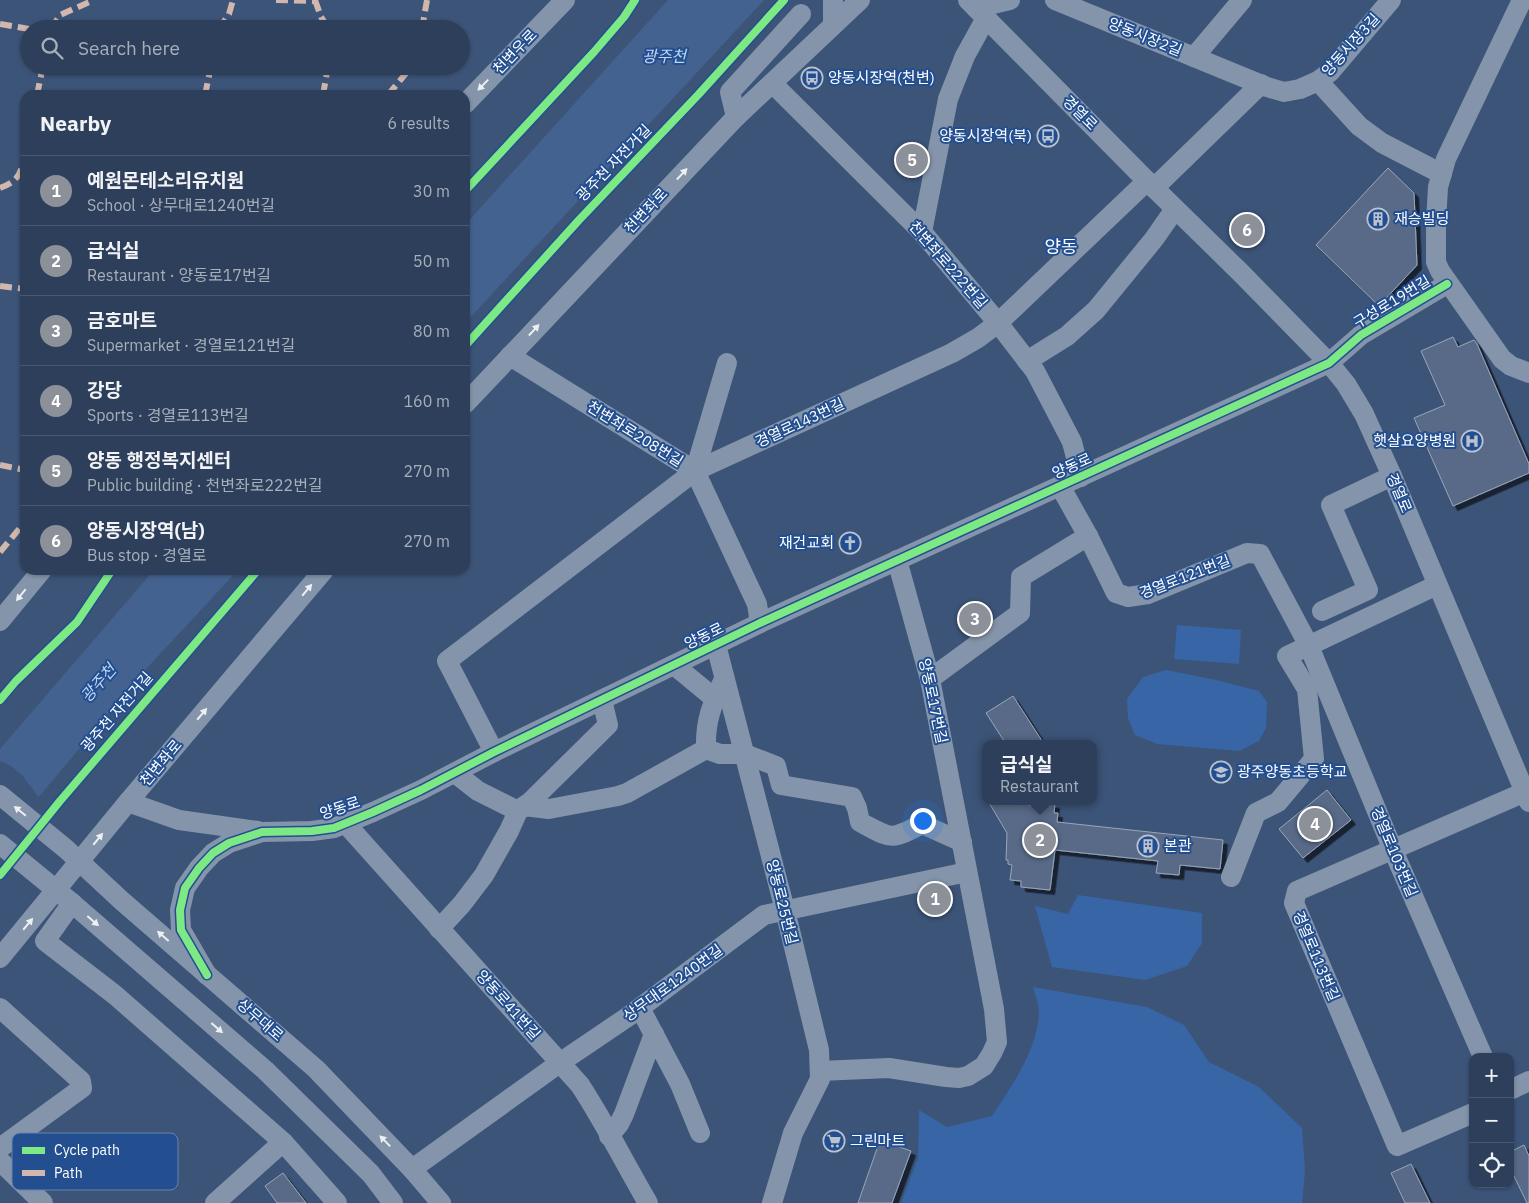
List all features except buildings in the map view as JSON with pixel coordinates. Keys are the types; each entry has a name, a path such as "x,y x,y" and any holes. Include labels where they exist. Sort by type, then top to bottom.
{"street":[{"name":"천변우로","path":"470,99 565,0"},
{"path":"832,0 833,25"},
{"name":"천변좌로","path":"470,399 736,117 860,0"},
{"path":"922,232 948,99 965,56 977,8 1010,0"},
{"name":"양동시장2길","path":"1055,0 1194,56 1242,0"},
{"name":"양동시장3길","path":"1194,56 1284,92 1300,89 1318,81 1330,72 1391,0"},
{"name":"구성로19번길","path":"1522,0 1446,159 1438,187 1436,262 1447,284 1502,359 1511,366 1529,373"},
{"name":"경열로","path":"977,8 1329,364 1354,396 1392,476 1527,797"},
{"path":"736,117 730,92 801,14"},
{"path":"1318,81 1359,126 1382,142 1442,174"},
{"name":"천변좌로222번길","path":"772,83 922,232 998,323 1035,371 1072,442 1081,477"},
{"name":"경열로143번길","path":"494,752 447,661 695,471 952,353 978,338 998,323 1260,84"},
{"path":"1027,361 1067,336 1096,310 1154,239 1175,209"},
{"name":"구성로19번길","path":"1329,364 1361,335 1447,284"},
{"name":"천변좌로208번길","path":"510,356 695,471 757,604 760,623"},
{"path":"695,471 727,362"},
{"name":"양동로","path":"207,974 181,930 180,910 185,888 198,868 213,853 229,843 262,832 322,830 346,824 421,790 494,752 760,623 1329,364"},
{"path":"1322,610 1368,590 1331,505 1392,476"},
{"path":"930,679 1020,613 1021,577 1088,536 1060,486"},
{"name":"경열로121번길","path":"1088,536 1116,593 1128,597 1148,594 1247,553 1260,554 1303,649"},
{"name":"양동로17번길","path":"820,1071 889,1068 959,1078 975,1073 984,1066 997,1042 994,1009 930,679 897,560"},
{"path":"0,621 38,575"},
{"name":"천변좌로","path":"0,958 56,890 73,856 128,802 320,575"},
{"path":"1231,877 1256,813 1278,802 1314,759 1307,689 1287,656 1437,585"},
{"name":"양동로25번길","path":"716,645 785,910 819,1050 820,1071"},
{"name":"경열로103번길","path":"1303,649 1481,1053"},
{"path":"674,665 714,698"},
{"path":"706,749 706,723 714,698 724,679"},
{"path":"439,929 462,904 484,875 521,808 608,725 602,700"},
{"path":"455,773 478,791 521,808 549,809 627,793 706,749 720,754 745,754 776,766 782,785 852,797 860,822 887,836 898,836 922,824 962,842"},
{"name":"상무대로","path":"0,795 73,856 316,1069 412,1169 441,1203"},
{"name":"경열로113번길","path":"1469,1115 1397,1146 1294,903 1297,891 1393,850 1527,797"},
{"path":"128,802 180,820 262,832"},
{"name":"양동로41번길","path":"346,824 580,1085 648,1203"},
{"path":"0,844 72,903 265,1070 371,1174 394,1203"},
{"name":"상무대로1240번길","path":"412,1169 560,1062 640,1008 764,915 966,872"},
{"path":"72,903 44,941 115,994 283,1142 337,1203"},
{"path":"0,1008 82,1081 82,1088 20,1133"},
{"path":"640,1008 680,1084 700,1133"},
{"path":"609,1136 619,1124 624,1114 654,1034"},
{"path":"772,1203 792,1133 820,1079 820,1071"},
{"path":"1514,1088 1529,1081"},
{"path":"0,1148 12,1139"},
{"path":"215,1203 283,1142"},
{"path":"0,1161 12,1173"},
{"path":"30,1190 43,1203"}],"shaded area":[{"path":"1177,625 1241,630 1239,664 1174,659"},
{"path":"1166,670 1259,691 1267,702 1266,728 1259,741 1239,751 1157,744 1135,735 1128,718 1127,699 1143,677"},
{"path":"1078,895 1202,913 1202,943 1187,966 1145,980 1052,967 1035,906 1068,914"},
{"path":"1033,987 1147,1007 1184,1025 1209,1062 1259,1087 1302,1128 1305,1171 1302,1203 901,1203 918,1158 919,1110 947,1127 992,1116 1015,1080 1029,1054 1037,1027 1039,1010"}],"water":[{"name":"광주천","path":"668,0 764,0 470,318 470,219"},
{"name":"광주천","path":"150,575 233,575 147,668 0,843 0,749"}],"pier":[{"path":"0,761 11,766 22,775 40,799 0,845"}],"marked path":[{"path":"57,20 60,15 94,0"},
{"path":"225,20 233,0"},
{"path":"276,0 315,1"},
{"path":"315,0 323,20"},
{"path":"424,20 427,0"},
{"path":"0,24 20,27"},
{"path":"38,90 41,75"},
{"path":"206,90 209,75"},
{"path":"324,90 326,75"},
{"path":"392,90 405,75"},
{"path":"0,188 12,182 20,171"},
{"path":"0,286 20,288"},
{"path":"0,465 20,469"},
{"path":"0,552 20,528"}],"cycle path":[{"path":"470,186 594,52 624,17 635,0"},
{"name":"광주천 자전거길","path":"470,340 579,220 698,95 784,0"},
{"path":"207,975 181,930 180,910 185,888 199,868 213,853 229,843 262,832 312,831 334,828 421,790 494,752 760,623 1329,363 1361,335 1447,284"},
{"path":"0,700 16,681 77,622 109,575"},
{"name":"광주천 자전거길","path":"0,875 60,801 254,575"}],"place":[{"name":"양동시장역(천변)","path":"812,78"},
{"name":"양동시장역(북)","path":"1048,136"},
{"name":"양동 행정복지센터","path":"912,160"},
{"name":"재승빌딩","path":"1378,219"},
{"name":"양동시장역(남)","path":"1247,230"},
{"name":"햇살요양병원","path":"1472,441"},
{"name":"재건교회","path":"850,543"},
{"name":"금호마트","path":"975,619"},
{"name":"광주양동초등학교","path":"1221,772"},
{"name":"강당","path":"1315,824"},
{"name":"급식실","path":"1040,840"},
{"name":"본관","path":"1148,846"},
{"name":"예원몬테소리유치원","path":"935,899"},
{"name":"그린마트","path":"834,1141"}],"district":[{"name":"양동","path":"1061,247"}]}
